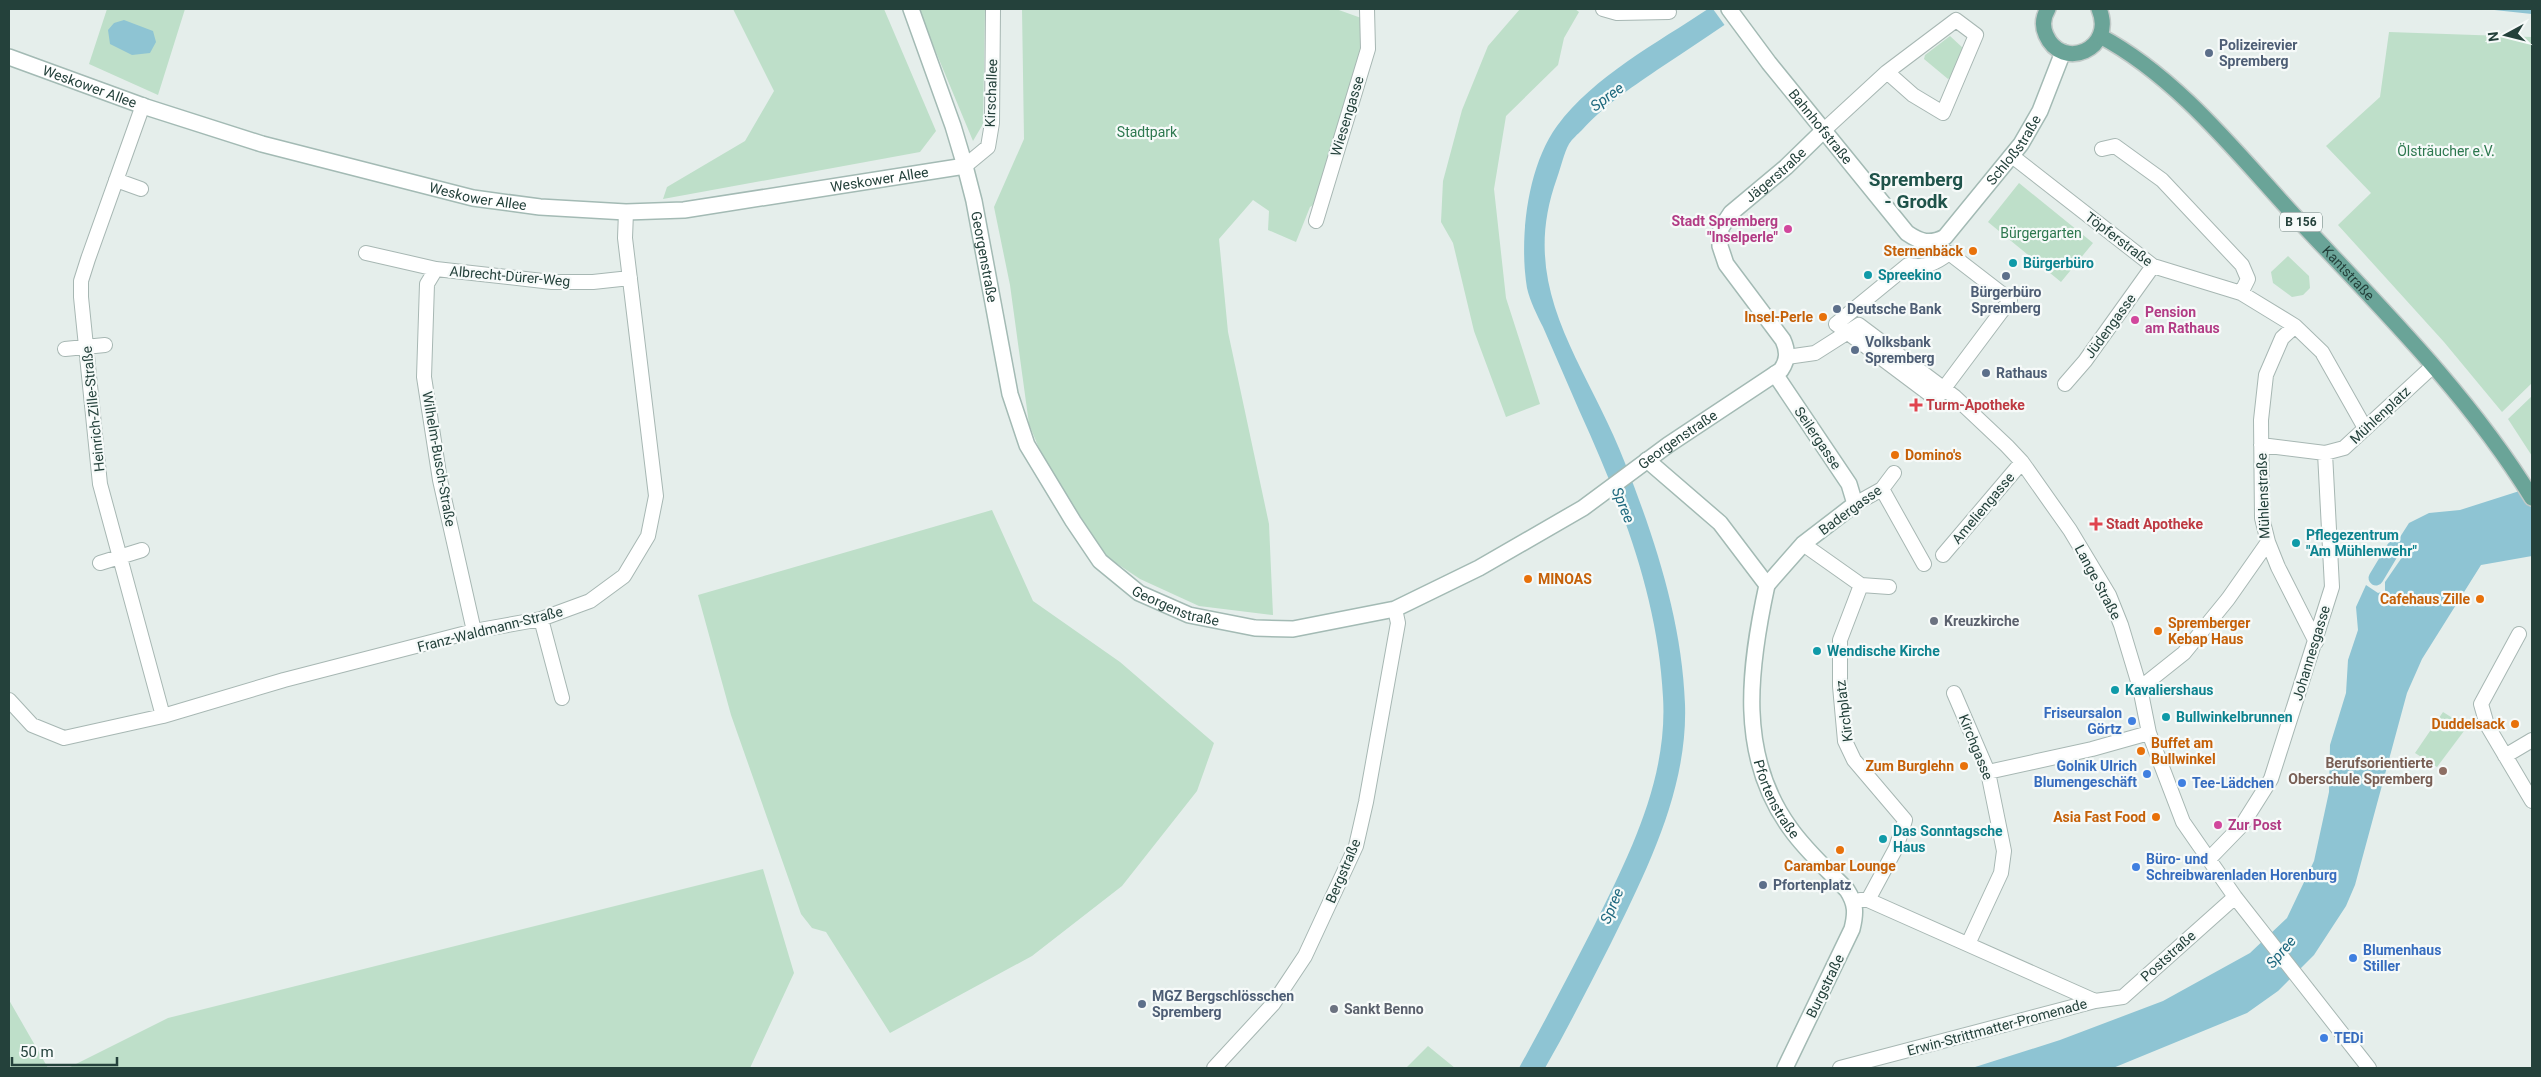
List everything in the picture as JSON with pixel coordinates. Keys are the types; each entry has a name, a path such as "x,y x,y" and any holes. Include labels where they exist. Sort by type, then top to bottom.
{"main road":[{"name":"Georgenstraße","path":"911,9 954,126 965,166 982,242 1010,394 1027,445 1073,521 1100,561 1139,593 1188,615 1255,628 1293,629 1395,609 1479,568 1583,508 1642,464 1781,367"},
{"name":"Bahnhofstraße","path":"1729,9 1823,131 1907,232 1925,242 1937,241 1945,237"},
{"path":"2048,9 2043,22 2044,32 2048,40 2063,52 2081,53 2096,43 2100,36 2102,18 2099,9"},
{"name":"Kantstraße","path":"2100,36 2134,56 2166,80 2262,178 2375,300 2433,366 2485,429 2513,467 2532,498"},
{"name":"Schloßstraße","path":"1945,237 2012,156 2040,111 2063,52"},
{"name":"Weskower Allee","path":"9,57 143,105 262,144 473,198 540,207 626,212 684,210 965,166"},
{"name":"Jägerstraße","path":"1781,367 1787,349 1784,340 1726,264 1720,246 1721,228 1731,213 1786,167 1823,131"},
{"name":"Seilergasse","path":"1781,367 1849,484 1855,504"},
{"path":"1642,464 1720,523 1767,585"},
{"name":"Badergasse","path":"1767,585 1803,544 1855,504"},
{"name":"Pfortenstraße","path":"1767,585 1752,685 1751,720 1757,762 1765,784 1790,828 1847,890 1861,900"},
{"name":"Burgstraße","path":"1785,1068 1852,929 1861,900"}],"street":[{"name":"Kirschallee","path":"965,166 988,147 992,123 993,9"},
{"name":"Wiesengasse","path":"1316,221 1368,49 1367,9"},
{"path":"1603,9 1617,13 1669,12"},
{"name":"Jägerstraße","path":"1823,131 1887,72 1956,20 1976,36 1943,113 1913,94 1887,72"},
{"name":"Heinrich-Zille-Straße","path":"143,105 81,280 100,484 162,716"},
{"path":"2102,149 2115,146 2162,180 2242,265 2248,279 2241,293"},
{"name":"Töpferstraße","path":"2012,156 2153,266 2241,293 2295,326 2322,352 2366,428"},
{"path":"116,180 141,189"},
{"name":"Franz-Waldmann-Straße","path":"9,700 32,725 64,738 162,716 284,680 474,631 541,619 590,601 624,576 648,536 656,496 625,238 626,212"},
{"path":"366,253 436,269"},
{"path":"1781,367 1815,353 1847,332 1836,324 1908,265 1920,267 1936,263 1949,253 2010,300 1949,392"},
{"name":"Jüdengasse","path":"2065,384 2085,361 2153,266"},
{"name":"Albrecht-Dürer-Weg","path":"427,284 436,269 552,282 593,282 630,278"},
{"name":"Wilhelm-Busch-Straße","path":"427,284 424,377 440,480 474,631"},
{"name":"Lange Straße","path":"1847,332 1859,325 1949,392 2022,462 2070,530 2109,595 2121,625 2140,688 2149,733 2183,822 2235,897 2369,1068"},
{"name":"Mühlenstraße","path":"2140,688 2184,653 2228,599 2268,542 2262,518 2262,445 2266,375 2282,338 2295,326"},
{"path":"65,349 105,345"},
{"name":"Mühlenplatz","path":"2262,445 2325,453 2344,448 2433,366"},
{"name":"Johannesgasse","path":"2208,859 2242,825 2271,779 2332,587 2325,453"},
{"name":"Ameliengasse","path":"1943,555 2022,462"},
{"name":"Badergasse","path":"1855,504 1882,488 1894,473"},
{"path":"1882,488 1924,564"},
{"path":"2268,542 2278,567 2316,642"},
{"name":"Badergasse","path":"1803,544 1861,585"},
{"path":"100,563 142,550"},
{"path":"1861,585 1889,587"},
{"name":"Kirchplatz","path":"1861,585 1840,640 1840,686 1845,741 1854,760 1905,820"},
{"name":"Bergstraße","path":"1214,1068 1273,1004 1305,956 1356,846 1366,802 1398,624 1395,609"},
{"path":"541,619 562,698"},
{"path":"2519,634 2480,704 2487,725 2532,801"},
{"name":"Kirchgasse","path":"1954,693 1988,772 2004,851 2001,873 1968,944"},
{"path":"1988,772 2092,749 2149,733"},
{"path":"2505,756 2532,740"},
{"name":"Burgstraße","path":"1861,900 1896,848 1905,820"},
{"name":"Poststraße","path":"2095,1001 2123,997 2235,897"},
{"name":"Pfortenstraße","path":"1861,900 1968,944 2095,1001"},
{"name":"Erwin-Strittmatter-Promenade","path":"1840,1068 2095,1001"}],"green space":[{"path":"107,9 185,9 158,95 89,64"},
{"path":"733,9 884,9 936,131 920,152 663,199 667,187 745,141 774,91"},
{"path":"918,9 985,9 983,124 973,141"},
{"name":"Stadtpark","path":"1022,9 1336,9 1364,19 1365,49 1318,202 1310,207 1296,242 1268,230 1269,211 1253,200 1219,239 1228,332 1269,524 1273,615 1199,606 1140,579 1107,557 1045,463 1029,424 1010,285 994,207 1024,139"},
{"path":"1520,9 1575,9 1579,12 1564,38 1558,65 1506,116 1494,189 1506,298 1540,404 1506,417 1474,331 1453,243 1441,222 1443,181 1462,110 1488,46"},
{"name":"Ölsträucher e.V.","path":"2389,32 2532,37 2532,383 2502,412 2444,342 2338,225 2371,193 2326,146 2380,97"},
{"path":"1950,36 1964,49 1952,76 1948,79 1924,59 1925,55"},
{"name":"Bürgergarten","path":"2019,183 2093,243 2061,282 1988,222"},
{"path":"2288,256 2309,276 2310,288 2303,295 2292,297 2273,283 2271,272"},
{"path":"2532,396 2532,456 2508,419"},
{"path":"992,510 1033,601 1120,662 1214,743 1197,791 1122,886 1032,956 890,1033 826,932 812,928 801,914 731,715 698,595"},
{"path":"2443,712 2467,727 2437,767 2415,753"},
{"path":"763,869 794,973 750,1068 68,1068 168,1018"},
{"path":"9,1000 48,1068 9,1068"},
{"path":"1428,1046 1455,1068 1406,1068"}],"water":[{"name":"Spree","path":"1708,9 1748,9 1618,98 1573,138 1564,156 1547,219 1545,256 1550,291 1561,325 1625,463 1647,521 1673,611 1683,673 1685,704 1684,736 1680,767 1662,828 1638,888 1610,945 1545,1068 1519,1068 1595,924 1633,843 1653,786 1663,727 1660,659 1654,622 1635,549 1609,479 1527,288 1524,248 1528,204 1532,182 1547,143 1557,126 1572,108 1589,91 1627,61"},
{"path":"2485,9 2532,9 2532,14"},
{"path":"124,20 153,31 156,42 150,53 132,55 110,44 108,30 114,23"},
{"name":"Spree","path":"2532,487 2532,556 2481,565 2422,659 2407,693 2355,885 2346,906 2314,955 2278,991 2247,1013 2113,1068 1972,1068 2060,1040 2163,1001 2250,953 2287,918 2314,861 2329,792 2330,745 2346,693 2348,660 2358,630 2356,607 2366,585 2378,593 2385,591 2385,582 2407,550 2401,545 2396,549 2393,548 2409,523 2429,513 2460,510"}],"pier":[{"path":"1713,9 1750,9 1750,10 1726,27"}],"waterway":[{"path":"2376,578 2394,548"}],"place":[{"name":"Polizeirevier Spremberg","path":"2209,53"},
{"name":"Stadt Spremberg \"Inselperle\"","path":"1788,229"},
{"name":"Sternenbäck","path":"1973,251"},
{"name":"Bürgerbüro","path":"2013,263"},
{"name":"Spreekino","path":"1868,275"},
{"name":"Bürgerbüro Spremberg","path":"2006,276"},
{"name":"Deutsche Bank","path":"1837,309"},
{"name":"Insel-Perle","path":"1823,317"},
{"name":"Pension am Rathaus","path":"2135,320"},
{"name":"Volksbank Spremberg","path":"1855,350"},
{"name":"Rathaus","path":"1986,373"},
{"name":"Turm-Apotheke","path":"1916,405"},
{"name":"Domino's","path":"1895,455"},
{"name":"Stadt Apotheke","path":"2096,524"},
{"name":"Pflegezentrum \"Am Mühlenwehr\"","path":"2296,543"},
{"name":"MINOAS","path":"1528,579"},
{"name":"Cafehaus Zille","path":"2480,599"},
{"name":"Kreuzkirche","path":"1934,621"},
{"name":"Spremberger Kebap Haus","path":"2158,631"},
{"name":"Wendische Kirche","path":"1817,651"},
{"name":"Kavaliershaus","path":"2115,690"},
{"name":"Bullwinkelbrunnen","path":"2166,717"},
{"name":"Friseursalon Görtz","path":"2132,721"},
{"name":"Duddelsack","path":"2515,724"},
{"name":"Buffet am Bullwinkel","path":"2141,751"},
{"name":"Zum Burglehn","path":"1964,766"},
{"name":"Berufsorientierte Oberschule Spremberg","path":"2443,771"},
{"name":"Golnik Ulrich Blumengeschäft","path":"2147,774"},
{"name":"Tee-Lädchen","path":"2182,783"},
{"name":"Asia Fast Food","path":"2156,817"},
{"name":"Zur Post","path":"2218,825"},
{"name":"Das Sonntagsche Haus","path":"1883,839"},
{"name":"Carambar Lounge","path":"1840,850"},
{"name":"Büro- und Schreibwarenladen Horenburg","path":"2136,867"},
{"name":"Pfortenplatz","path":"1763,885"},
{"name":"Blumenhaus Stiller","path":"2353,958"},
{"name":"MGZ Bergschlösschen Spremberg","path":"1142,1004"},
{"name":"Sankt Benno","path":"1334,1009"},
{"name":"TEDi","path":"2324,1038"}],"district":[{"name":"Spremberg - Grodk","path":"1916,190"}]}
